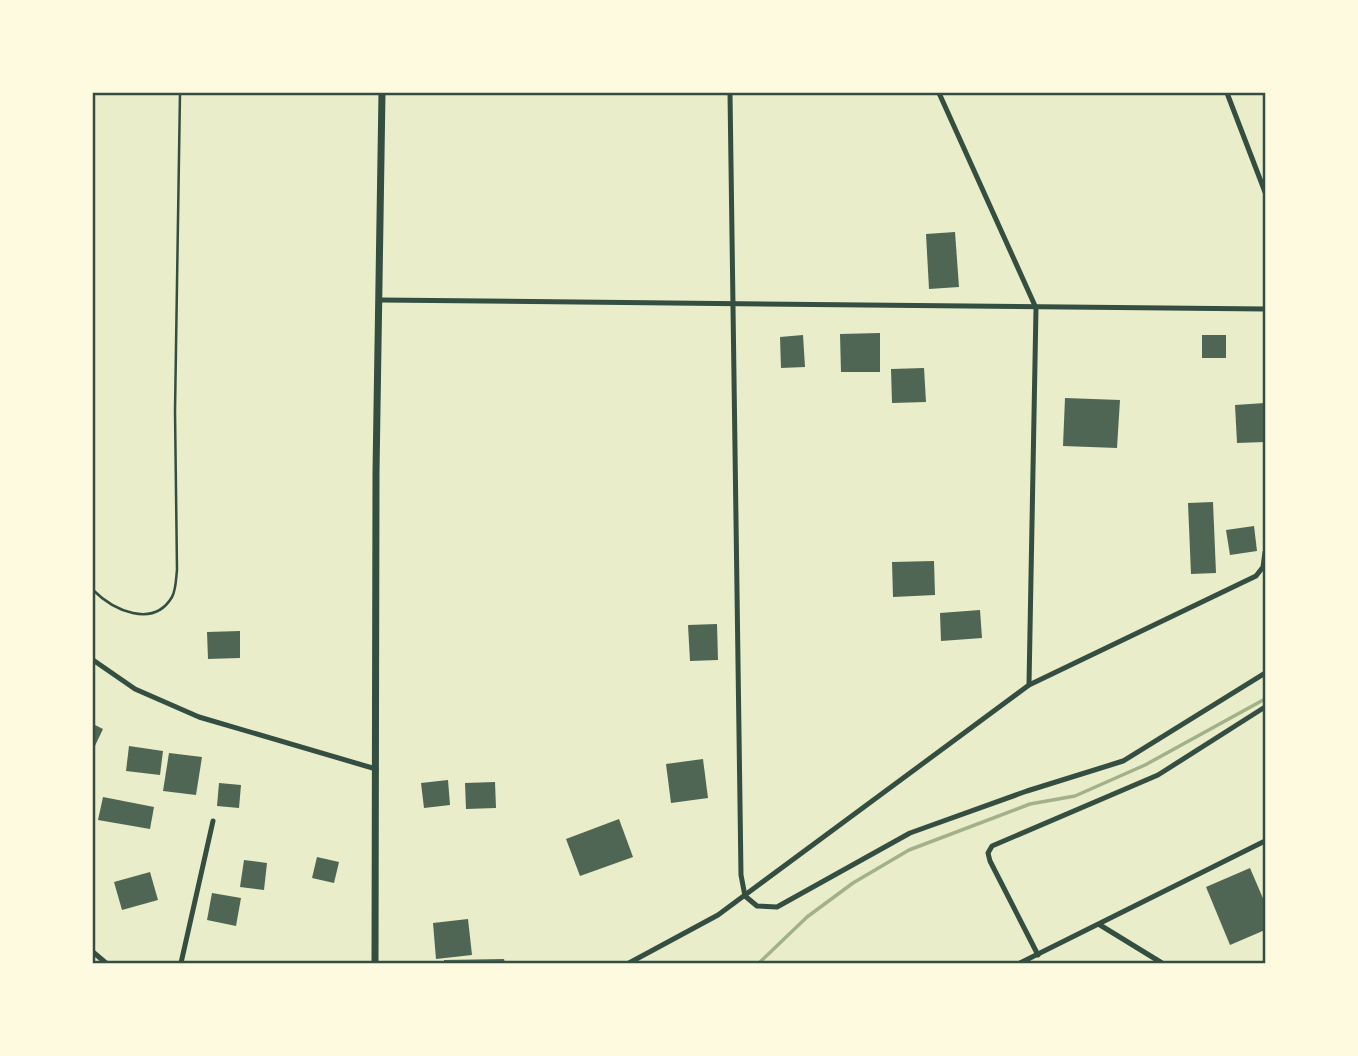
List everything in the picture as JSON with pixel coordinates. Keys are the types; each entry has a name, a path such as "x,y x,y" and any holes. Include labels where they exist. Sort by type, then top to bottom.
{"main road":[{"path":"375,963 376,472 381,300 382,93"}],"street":[{"path":"730,93 741,875 745,896 757,906 778,907 910,834 1027,791 1123,761 1265,673"},
{"path":"939,93 1037,308 1029,685"},
{"path":"1227,93 1265,192"},
{"path":"381,300 1265,309"},
{"path":"629,963 689,933 745,896 841,822 1029,685 1256,576 1263,567 1265,552"},
{"path":"93,660 135,689 200,717 376,769"},
{"path":"1038,955 990,861 988,853 992,846 1158,775 1265,707"},
{"path":"181,963 214,821"},
{"path":"1020,963 1265,841"},
{"path":"1100,925 1162,963"},
{"path":"93,952 106,963"}],"lane":[{"path":"93,590 106,603 138,615 162,610 174,595 177,570 175,411 180,93"}],"building":[{"path":"955,232 959,287 929,289 926,234"},
{"path":"880,333 880,372 841,372 840,334"},
{"path":"803,335 805,367 781,368 780,337"},
{"path":"1202,335 1226,335 1226,358 1202,358"},
{"path":"924,368 926,402 892,403 891,369"},
{"path":"1065,398 1120,400 1117,448 1063,446"},
{"path":"1265,403 1265,442 1237,443 1235,405"},
{"path":"1213,502 1216,573 1191,574 1188,503"},
{"path":"1254,526 1257,551 1230,555 1226,530"},
{"path":"934,561 935,595 893,597 892,562"},
{"path":"980,610 982,638 941,641 940,613"},
{"path":"717,624 718,660 690,661 688,625"},
{"path":"240,631 240,658 208,659 207,632"},
{"path":"93,724 103,729 93,750"},
{"path":"129,746 163,751 160,775 126,771"},
{"path":"169,753 202,757 196,795 163,791"},
{"path":"703,759 708,798 671,803 666,764"},
{"path":"448,780 450,805 424,808 421,783"},
{"path":"495,782 496,808 466,809 465,783"},
{"path":"219,783 241,785 239,808 217,806"},
{"path":"103,797 154,807 150,829 98,820"},
{"path":"619,819 633,857 580,876 566,839"},
{"path":"317,857 339,862 334,883 312,878"},
{"path":"244,860 267,863 264,890 240,887"},
{"path":"1250,868 1265,903 1265,930 1230,945 1206,887"},
{"path":"150,872 158,900 122,910 114,882"},
{"path":"212,893 241,898 236,926 207,920"},
{"path":"468,919 472,955 436,959 433,923"},
{"path":"504,959 505,963 444,963 444,960"}],"waterway":[{"path":"759,963 807,917 853,883 909,850 1030,804 1075,796 1145,765 1265,699"}]}
